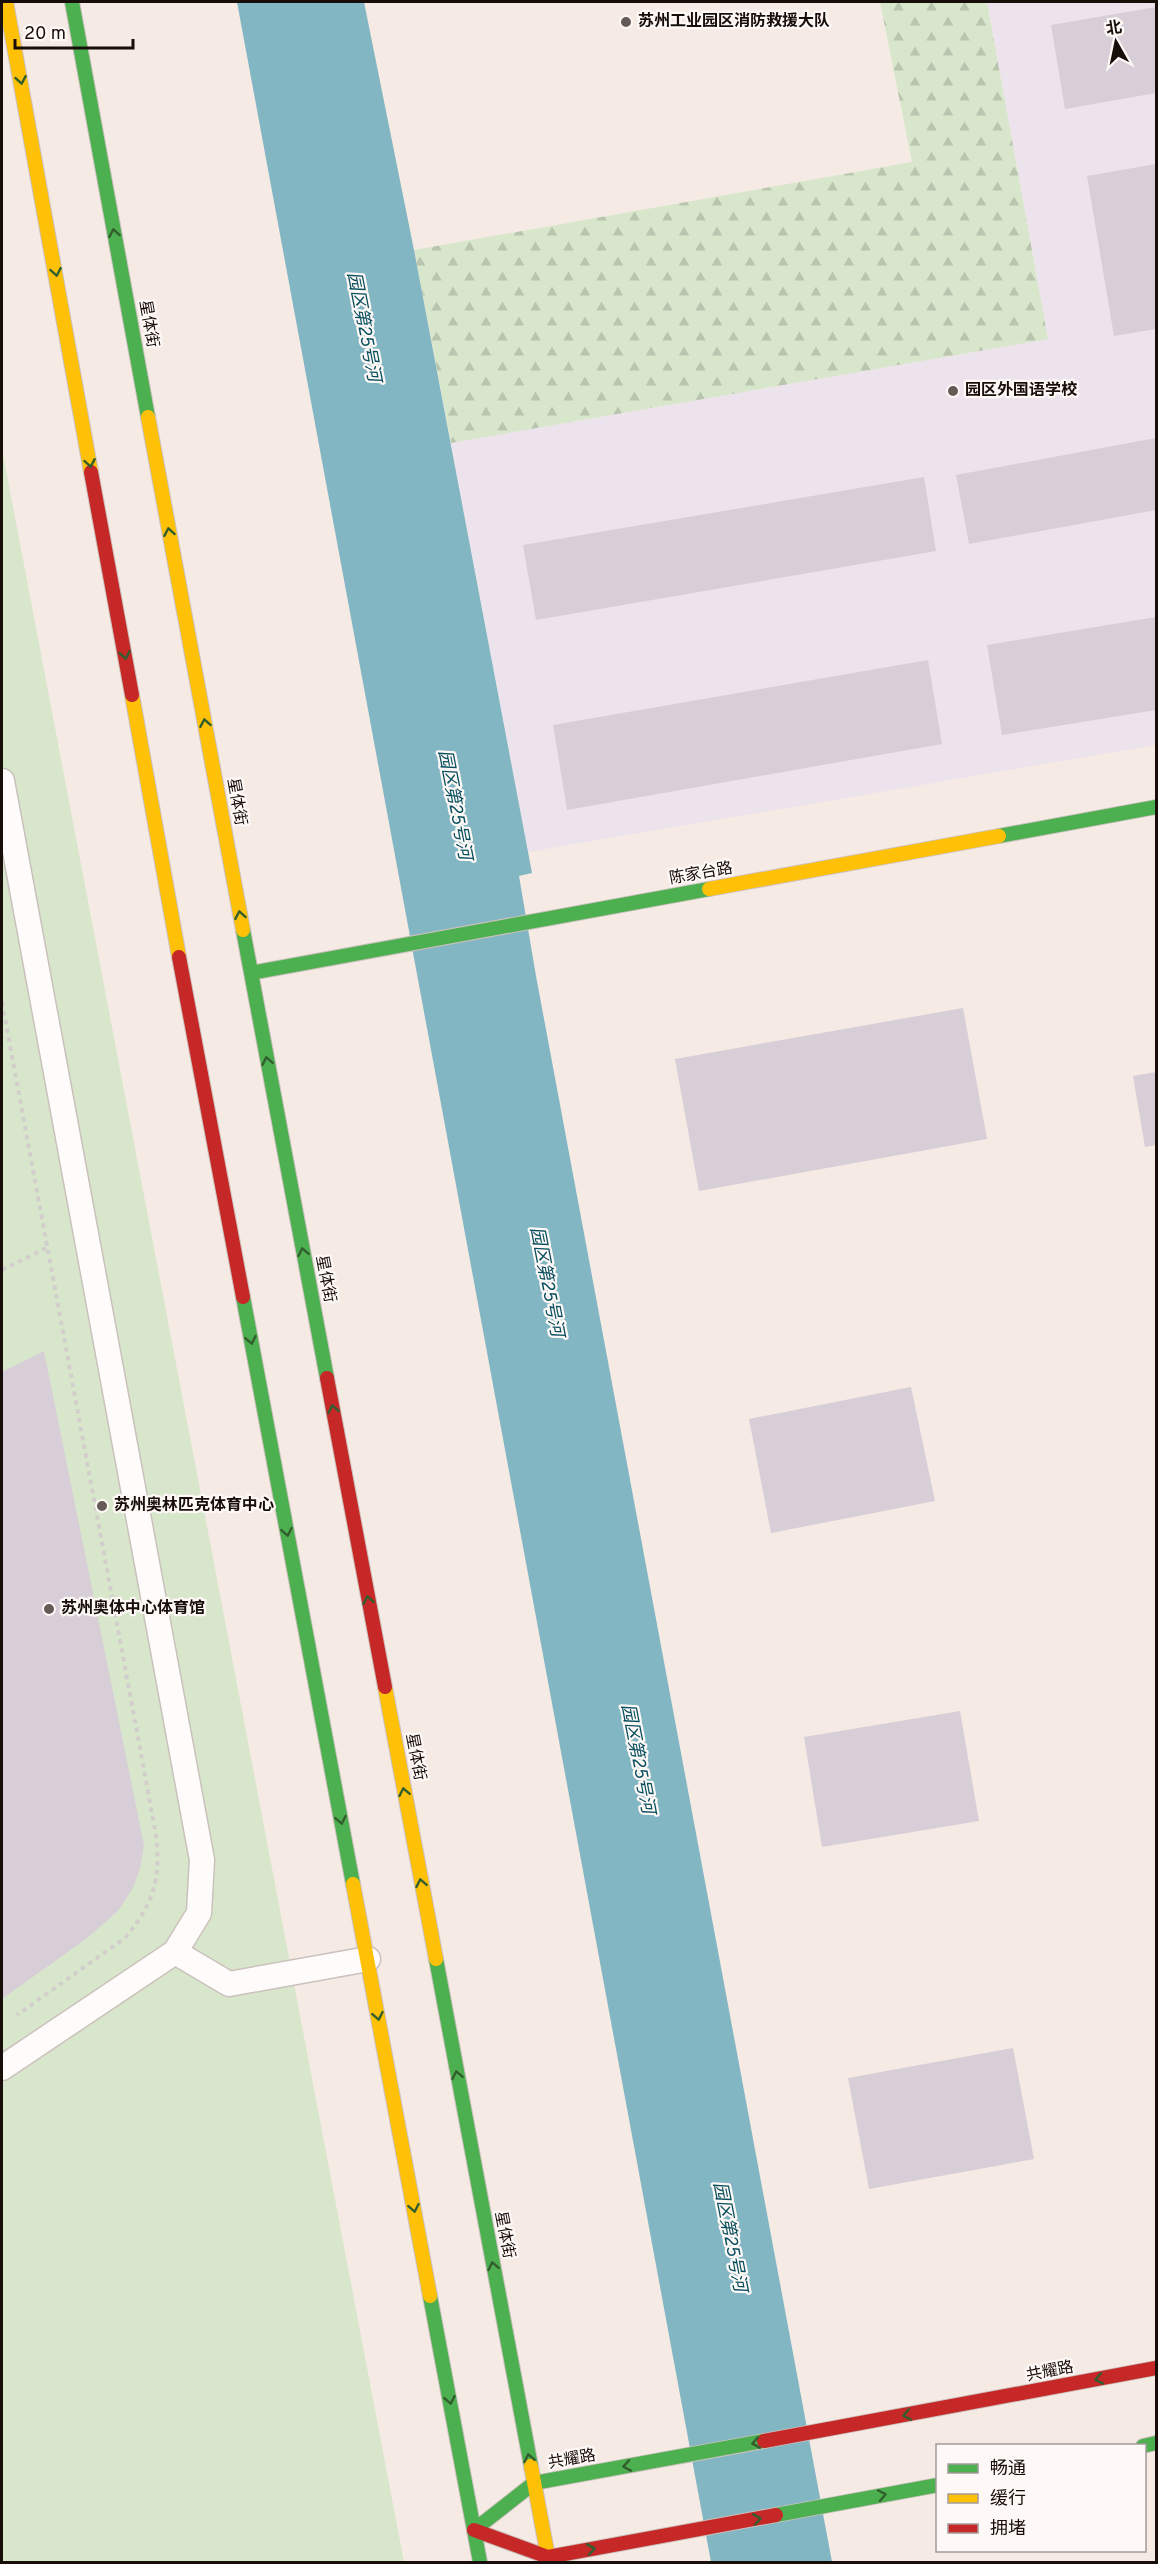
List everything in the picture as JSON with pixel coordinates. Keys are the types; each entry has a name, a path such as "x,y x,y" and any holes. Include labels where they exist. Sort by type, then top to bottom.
{"street":[{"path":"6,2 195,1042 480,2562"},
{"name":"星体街","path":"72,2 548,2560"},
{"name":"陈家台路","path":"251,973 1156,807"},
{"name":"共耀路","path":"474,2530 534,2483 1156,2368"},
{"path":"474,2530 548,2560 936,2485"}],"lane":[{"path":"2,781 202,1860 199,1913 175,1952 2,2068"},
{"path":"175,1952 229,1984 368,1959"}],"path":[{"path":"2,1002 156,1835 159,1864 149,1901 138,1922 125,1938 11,2019"},
{"path":"2,1270 46,1248"}],"shaded area":[{"name":"园区外国语学校","path":"987,2 1156,2 1156,745 528,852 451,443 1048,339"}],"green space":[{"path":"880,2 987,2 1048,339 451,443 414,250 912,162"},
{"name":"苏州奥林匹克体育中心","path":"2,449 404,2562 2,2562"}],"water":[{"name":"园区第25号河","path":"237,2 364,2 414,250 532,873 519,876 536,976 832,2562 711,2562"}],"building":[{"path":"1156,7 1156,93 1065,109 1051,25"},
{"path":"1156,164 1156,329 1114,336 1087,176"},
{"path":"1156,438 1156,510 969,544 956,475"},
{"path":"924,477 936,551 536,620 523,545"},
{"path":"1156,617 1156,710 1002,735 987,645"},
{"path":"928,660 942,744 567,810 553,725"},
{"path":"963,1008 987,1139 699,1191 675,1059"},
{"path":"1156,1072 1156,1145 1145,1147 1133,1076"},
{"name":"苏州奥体中心体育馆","path":"44,1351 144,1845 140,1869 133,1888 118,1911 86,1939 2,1999 2,1372"},
{"path":"911,1387 935,1501 771,1533 749,1419"},
{"path":"960,1711 979,1821 822,1847 804,1737"},
{"path":"1013,2048 1034,2159 869,2189 848,2078"}],"traffic: fast":[{"path":"72,2 148,417"},
{"path":"999,836 1156,807"},
{"path":"251,973 709,889"},
{"path":"243,930 327,1378"},
{"path":"243,1297 353,1884"},
{"path":"436,1959 531,2466"},
{"path":"430,2296 480,2562"},
{"path":"474,2530 534,2483 764,2441"},
{"path":"1146,2445 1156,2443"},
{"path":"776,2515 936,2485"}],"traffic: slow":[{"path":"6,2 91,472"},
{"path":"148,417 243,930"},
{"path":"132,695 179,957"},
{"path":"709,889 999,836"},
{"path":"385,1687 436,1959"},
{"path":"353,1884 430,2296"},
{"path":"531,2466 549,2562"}],"traffic: jam":[{"path":"91,472 132,695"},
{"path":"179,957 243,1297"},
{"path":"327,1378 385,1687"},
{"path":"764,2441 1156,2368"},
{"path":"474,2530 548,2557 776,2515"}],"place":[{"name":"苏州工业园区消防救援大队","path":"626,22"},
{"name":"园区外国语学校","path":"953,391"},
{"name":"苏州奥林匹克体育中心","path":"102,1506"},
{"name":"苏州奥体中心体育馆","path":"49,1609"}]}
